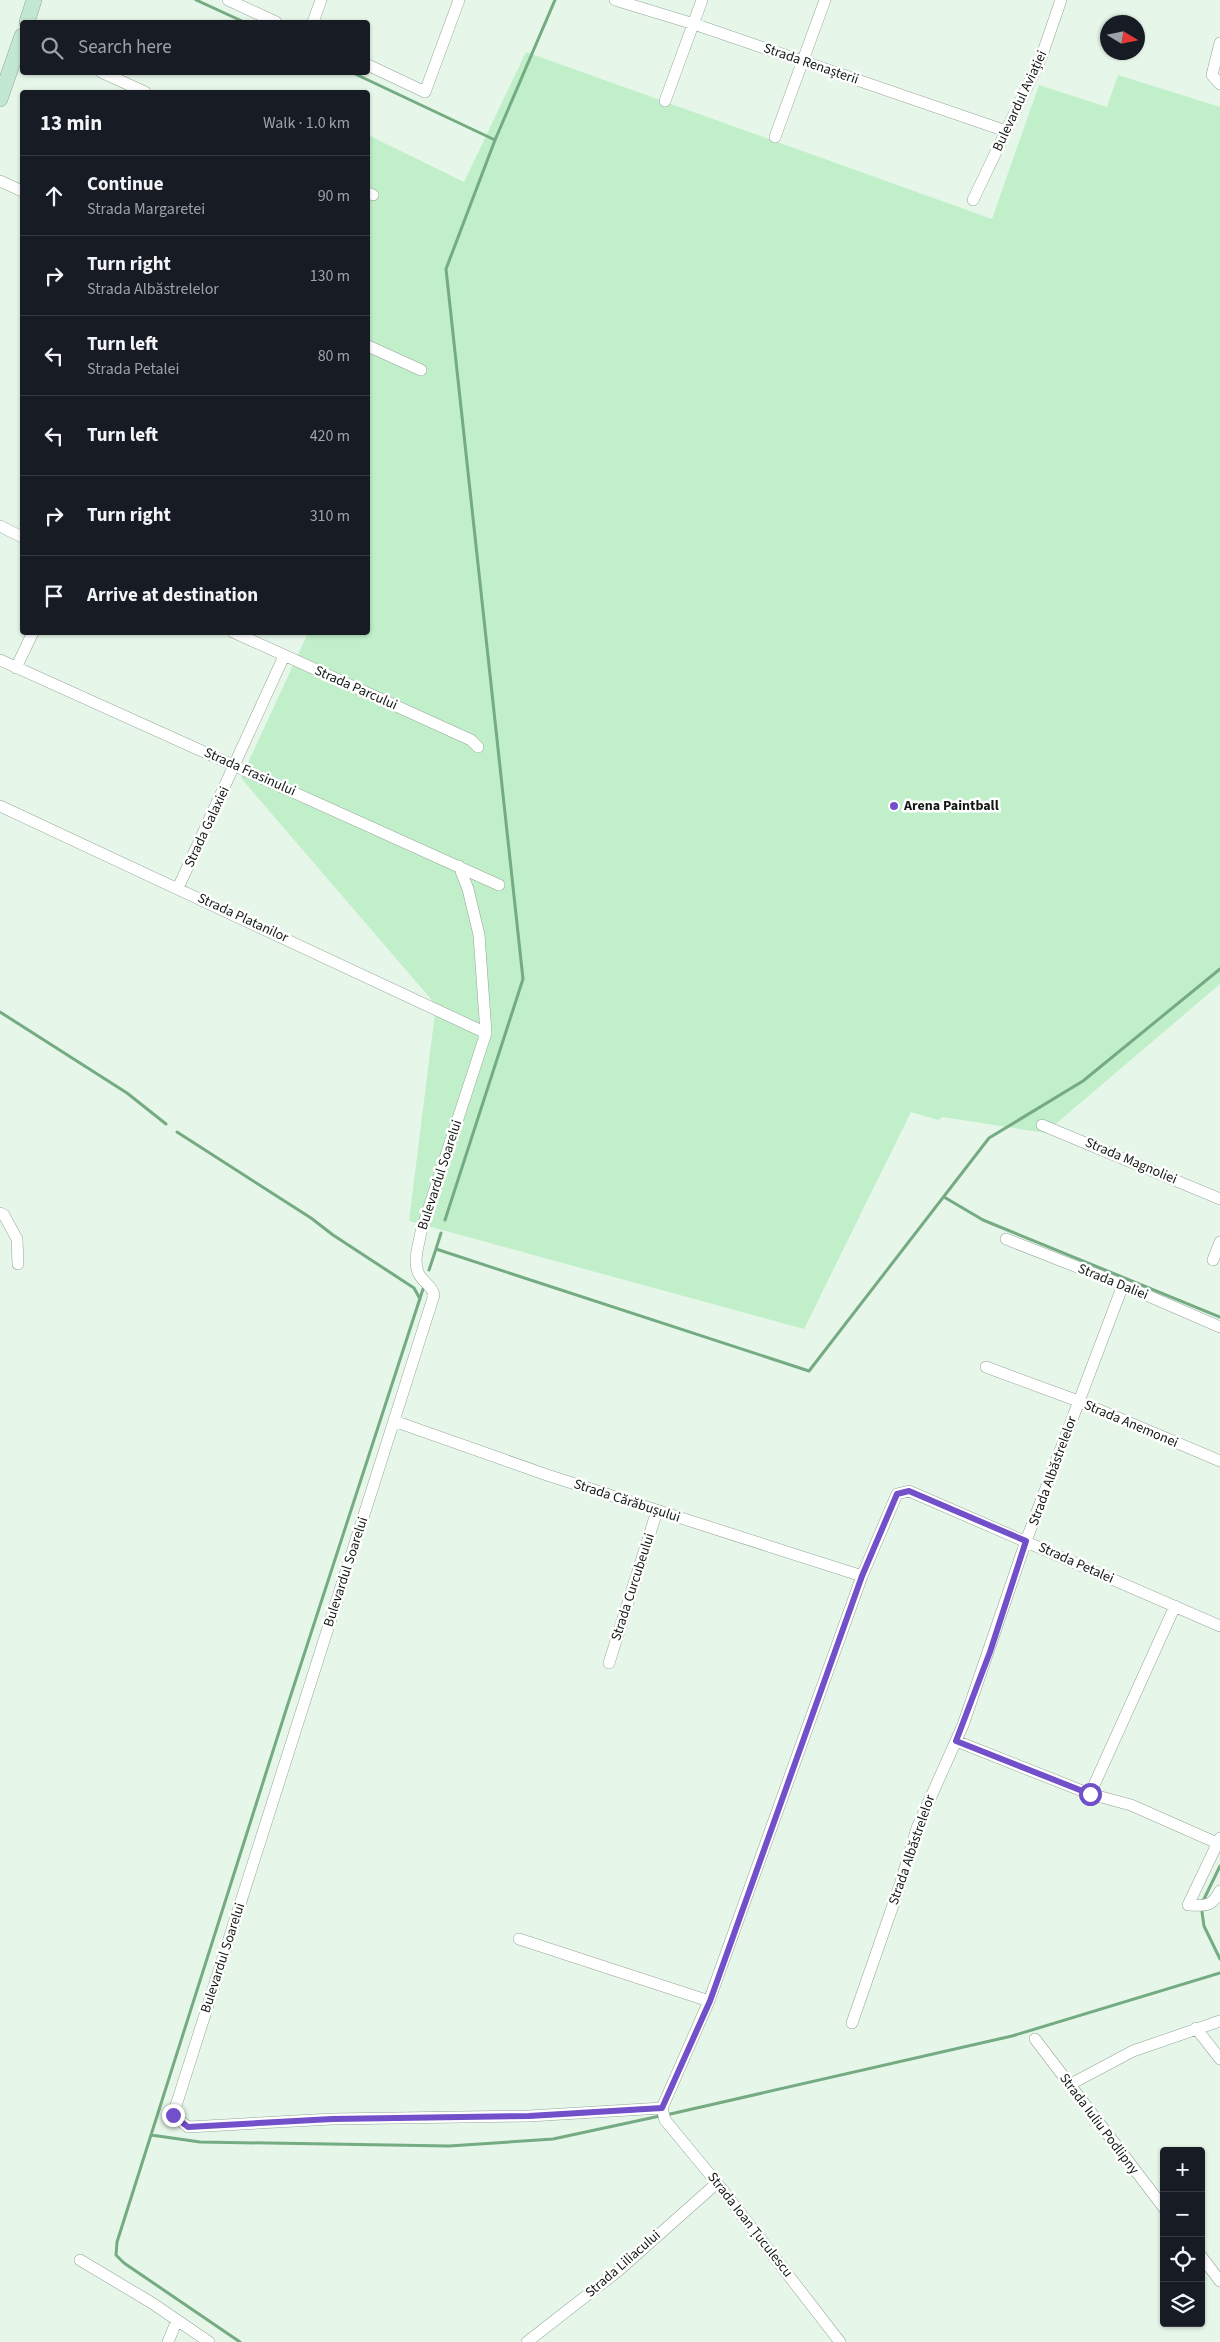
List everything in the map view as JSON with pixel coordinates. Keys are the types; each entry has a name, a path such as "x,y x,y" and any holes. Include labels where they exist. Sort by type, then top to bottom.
{"street":[{"path":"28,20 34,0"},
{"path":"228,0 272,20"},
{"path":"314,20 321,0"},
{"path":"370,67 425,92 459,0"},
{"name":"Strada Renașterii","path":"615,0 694,24 1006,131"},
{"path":"665,101 702,0"},
{"path":"775,137 826,0"},
{"name":"Bulevardul Aviației","path":"973,200 1041,58 1061,0"},
{"path":"0,98 20,43"},
{"path":"1220,43 1212,75 1220,84"},
{"path":"108,75 141,90"},
{"path":"0,181 20,190"},
{"path":"370,347 421,370"},
{"path":"0,526 20,536"},
{"path":"16,668 32,635"},
{"name":"Strada Parcului","path":"239,635 471,740 478,747"},
{"name":"Strada Galaxiei","path":"178,888 284,656"},
{"name":"Strada Frasinului","path":"0,660 499,885"},
{"name":"Strada Platanilor","path":"0,806 486,1032"},
{"path":"459,866 472,905 479,935 486,1032"},
{"name":"Bulevardul Soarelui","path":"486,1032 421,1232 416,1258 418,1273 433,1290 434,1295 173,2115 188,2127 332,2119 529,2116 662,2108"},
{"name":"Strada Magnoliei","path":"1042,1125 1220,1200"},
{"path":"0,1213 4,1215 17,1239 18,1264"},
{"name":"Strada Daliei","path":"1006,1239 1123,1285 1220,1327"},
{"path":"1213,1260 1220,1242"},
{"name":"Strada Albăstrelelor","path":"852,2023 900,1885 917,1828 956,1741 990,1652 1026,1541 1123,1285"},
{"name":"Strada Anemonei","path":"986,1367 1078,1402 1220,1461"},
{"name":"Strada Cărăbușului","path":"394,1422 547,1475 862,1576"},
{"name":"Strada Petalei","path":"862,1576 897,1494 909,1491 1220,1626"},
{"name":"Strada Curcubeului","path":"609,1663 657,1510"},
{"path":"662,2108 710,2001 862,1576"},
{"path":"1090,1794 1176,1606"},
{"path":"956,1741 1090,1794 1131,1805 1218,1840 1188,1905 1208,1907 1213,1903 1220,1891"},
{"path":"518,1939 710,2001"},
{"path":"1069,2086 1133,2052 1220,2021"},
{"path":"1196,2028 1220,2059"},
{"name":"Strada Iuliu Podlipny","path":"1035,2039 1160,2203"},
{"name":"Strada Ioan Țuculescu","path":"662,2108 665,2120 717,2183 840,2342"},
{"name":"Strada Liliacului","path":"527,2342 618,2271 717,2183"},
{"path":"80,2260 152,2302 209,2342"},
{"path":"1205,2261 1220,2281"},
{"path":"168,2342 178,2320"}],"green space":[{"path":"526,52 992,219 1039,85 1107,107 1118,75 1220,107 1220,984 1045,1133 943,1117 938,1120 911,1112 804,1329 409,1221 436,1005 241,778 307,635 370,635 370,136 464,182"}],"waterway":[{"path":"196,0 240,20"},
{"path":"445,1220 523,979 446,269 495,140 555,0"},
{"path":"357,75 495,140"},
{"path":"441,1233 436,1249 809,1371 989,1138 1083,1081 1220,969"},
{"path":"0,1012 127,1093 166,1124"},
{"path":"177,1132 311,1218 333,1235 414,1288 420,1299"},
{"path":"944,1197 983,1220 1220,1317"},
{"path":"429,1270 436,1249"},
{"path":"240,2342 124,2263 116,2255 117,2242 286,1710 423,1289"},
{"path":"1204,1899 1220,1866"},
{"path":"1202,1912 1204,1926 1220,1959"},
{"path":"666,2115 1012,2036 1220,1973"},
{"path":"151,2135 200,2142 449,2146 553,2139 660,2116"}],"place":[{"name":"Arena Paintball","path":"894,806"}],"route":[{"path":"173,2115 188,2127 332,2119 529,2116 649,2107 662,2108 710,2001 862,1576 897,1494 909,1491 1026,1541 990,1652 956,1741 1090,1794"}]}
